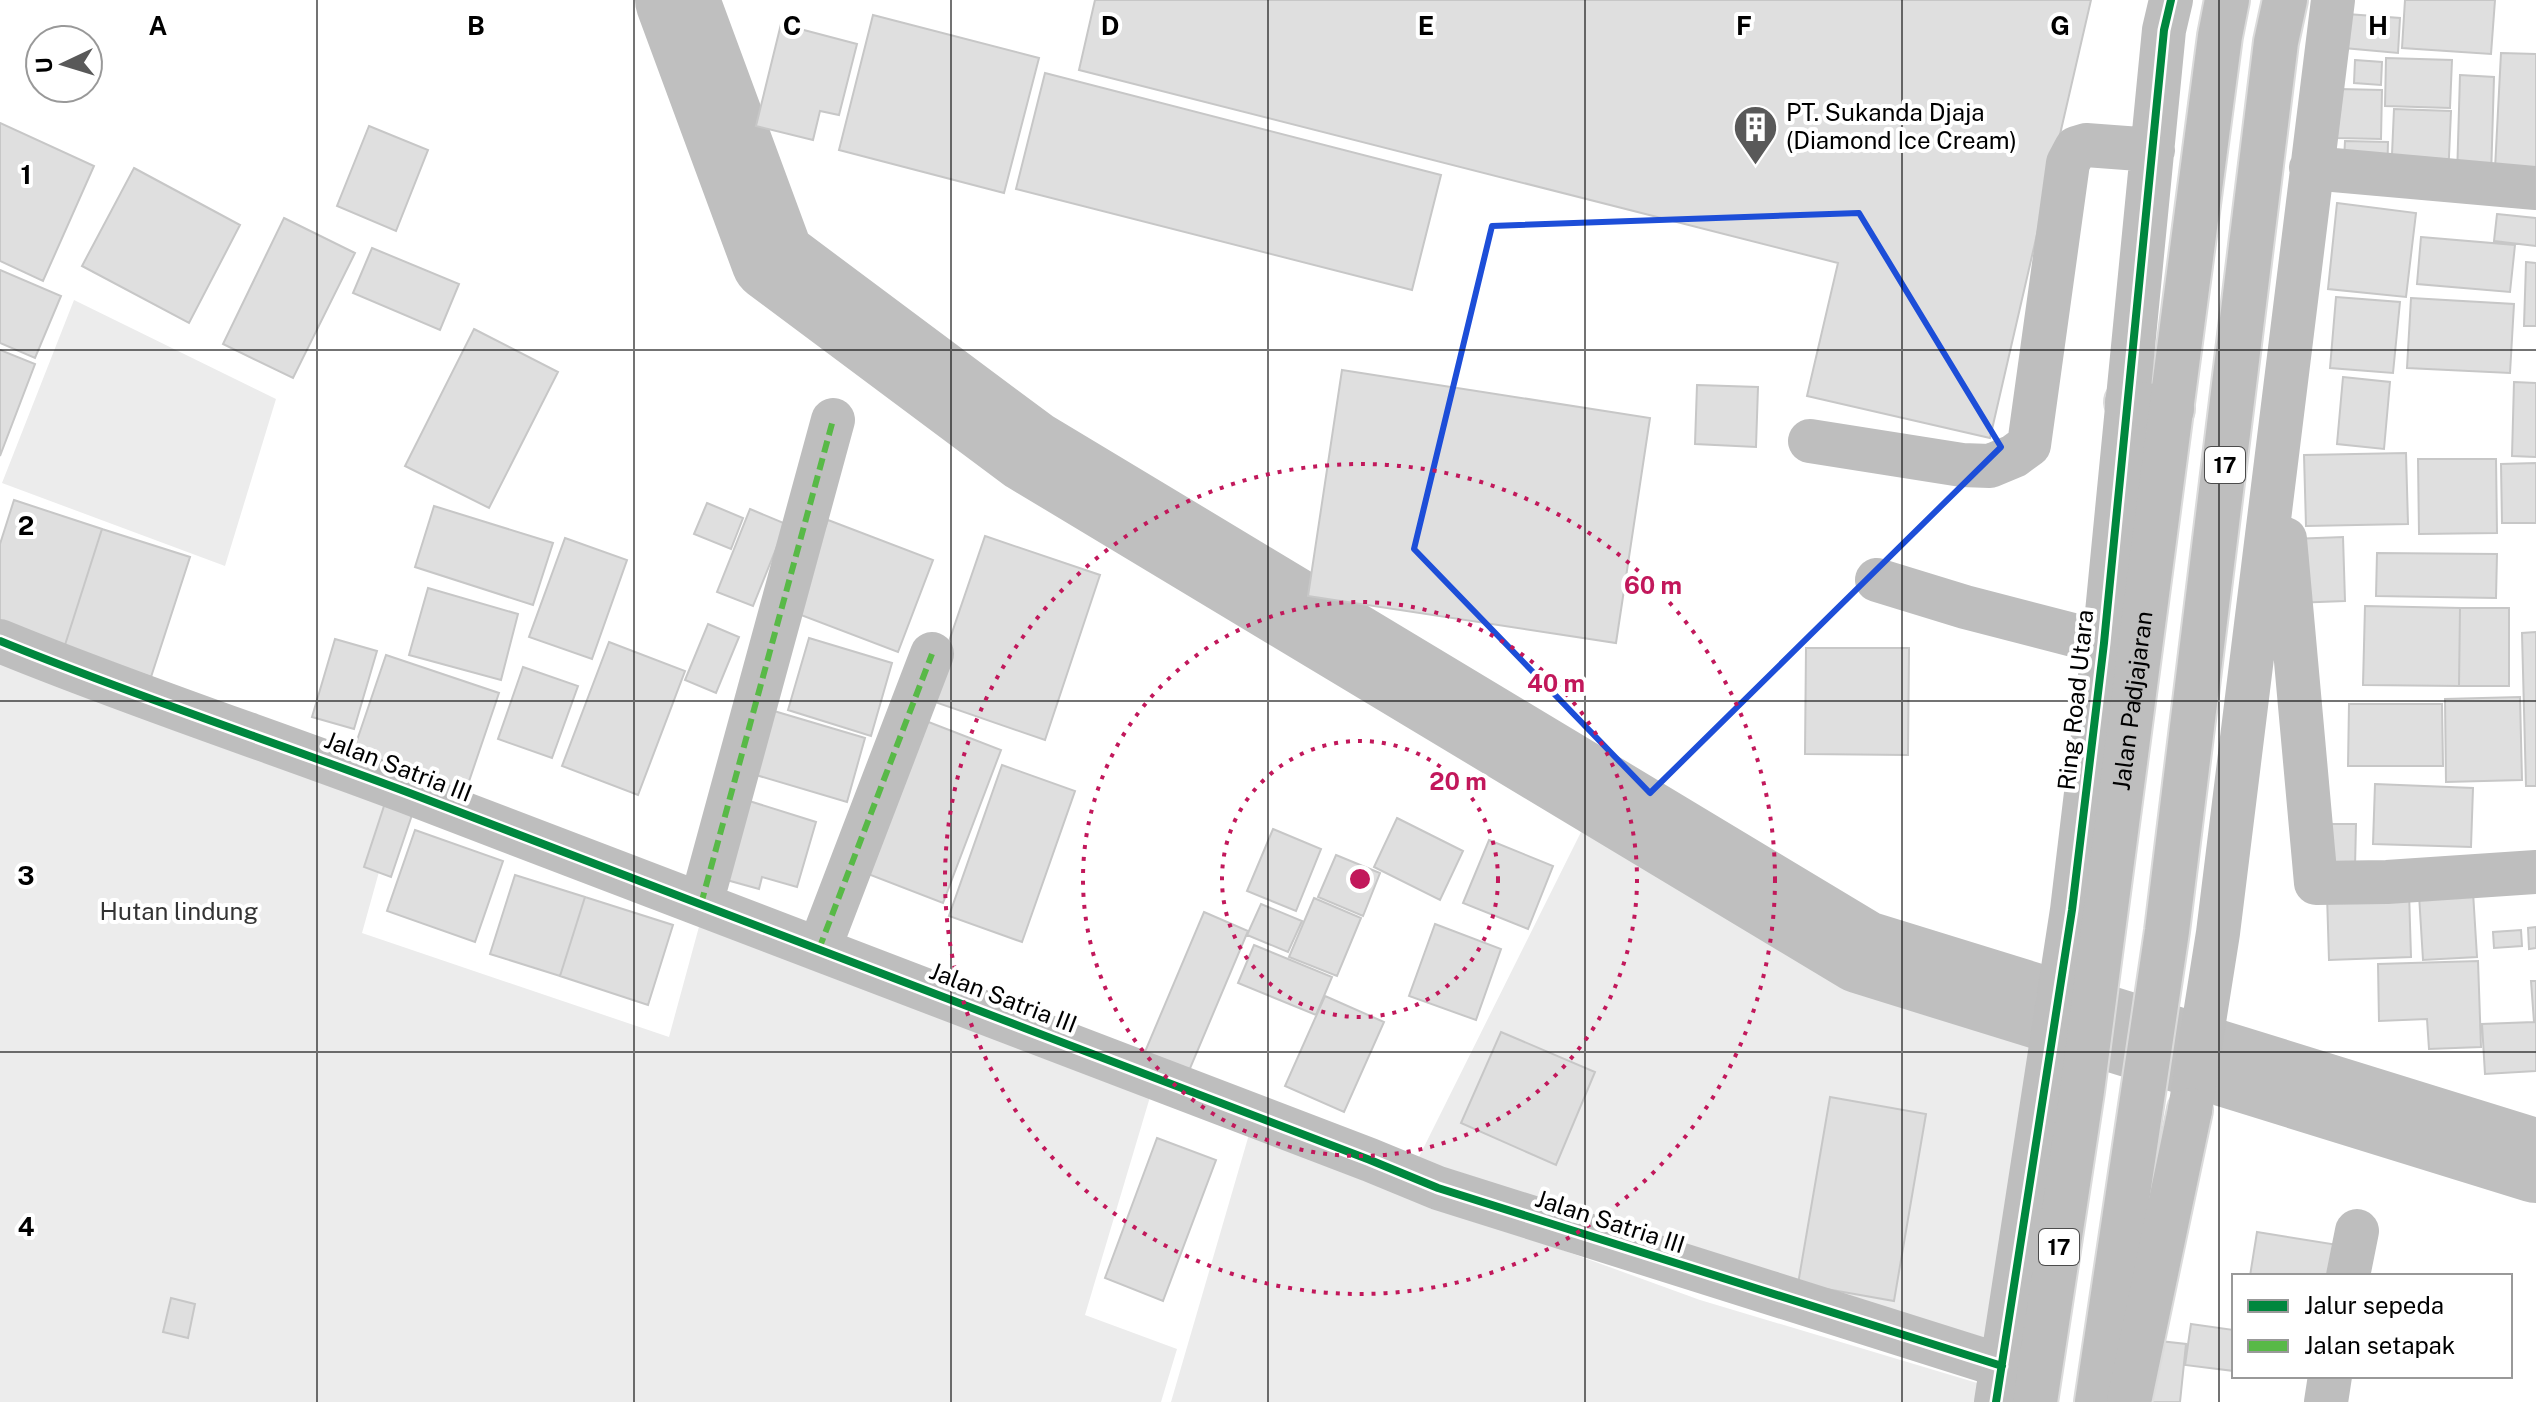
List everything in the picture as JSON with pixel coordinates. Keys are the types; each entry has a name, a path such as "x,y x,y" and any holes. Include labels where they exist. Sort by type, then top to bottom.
{"main road":[{"name":"Ring Road Utara","path":"2089,914 2104,643 2164,30 2171,0"},
{"name":"Jalan Padjajaran","path":"2035,1402 2064,1091 2089,914 2172,409 2227,0"},
{"name":"17","path":"2097,1402 2167,931 2276,42 2285,0"},
{"path":"2129,1402 2190,1110 2218,933 2333,0"},
{"path":"1810,441 1962,465 1990,466 2014,456 2029,445 2068,163 2076,148 2086,145 2153,150"},
{"path":"2311,168 2536,188"},
{"path":"2127,402 2172,409"},
{"path":"701,904 833,420"},
{"path":"2278,439 2316,883 2387,882 2536,872"},
{"path":"1877,580 1965,607 2104,643"},
{"name":"Jalan Satria III","path":"0,641 78,673 298,751 701,904 1438,1188 1999,1384"},
{"path":"819,949 932,654"},
{"path":"1999,1384 2064,1091"},
{"path":"2348,1274 2357,1231"},
{"path":"2326,1402 2330,1378"}],"highlighted area":[{"path":"1859,213 2001,447 1650,793 1414,549 1492,226"}],"green space":[{"path":"74,300 276,399 225,566 2,483"},
{"name":"Hutan lindung","path":"0,660 399,800 362,933 669,1037 700,923 1150,1097 1085,1315 1177,1349 1161,1402 0,1402"},
{"path":"1581,832 1842,974 2043,1019 1996,1351 1416,1163"},
{"path":"1250,1131 1417,1197 1700,1300 1984,1385 1981,1402 1171,1402"}],"building":[{"name":"PT. Sukanda Djaja (Diamond Ice Cream)","path":"1095,0 2091,0 1990,438 1807,396 1838,263 1079,70"},
{"path":"2405,0 2495,0 2491,54 2402,48"},
{"path":"2347,14 2400,18 2398,53 2344,48"},
{"path":"873,15 1039,58 1004,193 839,150"},
{"path":"781,24 857,44 839,115 820,111 813,140 756,126"},
{"path":"2501,53 2536,54 2536,190 2494,188"},
{"path":"2386,58 2452,60 2450,108 2385,106"},
{"path":"2355,60 2382,62 2381,85 2354,83"},
{"path":"1045,73 1441,175 1412,290 1016,189"},
{"path":"2460,75 2494,77 2491,178 2457,177"},
{"path":"2339,89 2382,90 2381,139 2337,138"},
{"path":"2394,109 2451,111 2448,179 2391,177"},
{"path":"0,123 94,166 43,281 0,261"},
{"path":"369,126 428,150 396,231 337,206"},
{"path":"2345,141 2388,142 2387,182 2343,180"},
{"path":"134,168 240,225 189,323 82,266"},
{"path":"2337,203 2416,213 2406,297 2328,289"},
{"path":"2497,214 2536,218 2536,246 2494,241"},
{"path":"284,218 355,253 293,378 223,344"},
{"path":"2421,237 2515,245 2510,292 2417,284"},
{"path":"372,248 459,284 440,330 353,293"},
{"path":"2526,262 2536,263 2536,326 2524,326"},
{"path":"0,270 61,296 35,358 0,343"},
{"path":"2336,297 2400,302 2393,373 2330,368"},
{"path":"2411,298 2514,304 2510,373 2407,368"},
{"path":"474,329 558,372 489,508 405,466"},
{"path":"0,350 35,364 0,456"},
{"path":"1342,370 1650,418 1616,643 1308,596"},
{"path":"2343,377 2390,382 2384,449 2337,444"},
{"path":"2514,382 2536,383 2536,457 2512,456"},
{"path":"1697,385 1758,387 1756,447 1695,444"},
{"path":"2406,453 2408,524 2306,526 2304,455"},
{"path":"2418,459 2496,459 2497,533 2419,534"},
{"path":"2536,463 2536,523 2502,523 2501,464"},
{"path":"14,500 102,529 64,648 0,627 0,544"},
{"path":"707,503 743,518 731,549 694,534"},
{"path":"434,506 553,543 533,605 415,567"},
{"path":"750,509 786,524 753,606 717,592"},
{"path":"828,520 933,560 898,652 793,612"},
{"path":"102,529 190,557 151,677 64,648"},
{"path":"985,536 1100,575 1045,740 929,700"},
{"path":"2343,537 2345,601 2293,603 2291,539"},
{"path":"565,538 627,560 592,659 529,637"},
{"path":"2377,553 2497,554 2496,598 2376,596"},
{"path":"428,588 518,614 501,680 409,655"},
{"path":"2365,606 2460,608 2459,686 2363,685"},
{"path":"2460,608 2509,608 2509,686 2459,686"},
{"path":"708,624 739,637 716,693 685,680"},
{"path":"2536,632 2536,786 2526,786 2522,633"},
{"path":"809,638 892,663 871,736 788,710"},
{"path":"335,639 377,651 354,729 312,717"},
{"path":"609,642 685,671 638,795 562,766"},
{"path":"1806,648 1909,648 1908,755 1805,754"},
{"path":"386,655 499,693 464,796 351,758"},
{"path":"523,667 578,686 552,758 498,739"},
{"path":"2520,697 2522,780 2446,782 2445,699"},
{"path":"2349,704 2442,704 2443,766 2348,766"},
{"path":"774,711 865,738 847,802 756,775"},
{"path":"913,716 1001,750 943,903 855,869"},
{"path":"1002,765 1075,791 1022,942 949,916"},
{"path":"2375,784 2473,788 2471,847 2373,844"},
{"path":"746,800 816,822 797,887 762,877 759,889 723,879"},
{"path":"385,803 413,812 391,877 364,867"},
{"path":"1397,818 1463,851 1440,900 1374,867"},
{"path":"2328,824 2356,824 2355,867 2327,867"},
{"path":"1273,829 1321,849 1296,911 1247,891"},
{"path":"415,830 503,861 475,942 387,911"},
{"path":"1489,840 1553,866 1528,929 1463,903"},
{"path":"1336,855 1380,873 1363,916 1318,897"},
{"path":"515,875 585,897 560,976 490,954"},
{"path":"2409,892 2411,957 2329,960 2327,895"},
{"path":"2473,892 2477,957 2423,960 2419,895"},
{"path":"585,897 673,925 648,1005 560,976"},
{"path":"1314,898 1361,918 1337,976 1289,957"},
{"path":"1261,904 1302,921 1288,952 1247,935"},
{"path":"1204,912 1248,931 1183,1085 1139,1066"},
{"path":"1435,924 1501,949 1476,1020 1409,996"},
{"path":"2536,927 2536,948 2529,949 2528,928"},
{"path":"2521,930 2522,946 2494,948 2493,932"},
{"path":"1254,945 1332,977 1316,1015 1238,983"},
{"path":"2478,961 2481,1047 2429,1049 2427,1019 2379,1021 2378,964"},
{"path":"2531,981 2536,981 2536,1071 2485,1074 2482,1024 2534,1022"},
{"path":"1325,996 1384,1022 1344,1112 1285,1086"},
{"path":"1501,1032 1595,1072 1556,1165 1461,1123"},
{"path":"1830,1097 1926,1114 1894,1301 1798,1284"},
{"path":"1157,1138 1216,1160 1163,1301 1105,1278"},
{"path":"2257,1232 2338,1245 2334,1274 2250,1274"},
{"path":"171,1298 195,1304 188,1338 163,1332"},
{"path":"2191,1324 2232,1330 2232,1371 2185,1365"},
{"path":"2151,1340 2186,1344 2180,1402 2143,1402"}],"waterway":[{"path":"677,0 773,260 1029,451 1862,952 2536,1161"}],"marked path":[{"path":"701,904 833,420"},
{"path":"819,949 932,654"}],"cycle path":[{"path":"1996,1402 2072,910 2104,643 2164,30 2171,0"},
{"path":"0,641 407,792 1438,1188 2002,1366"}],"place":[{"name":"PT. Sukanda Djaja (Diamond Ice Cream)","path":"1755,166"}]}
